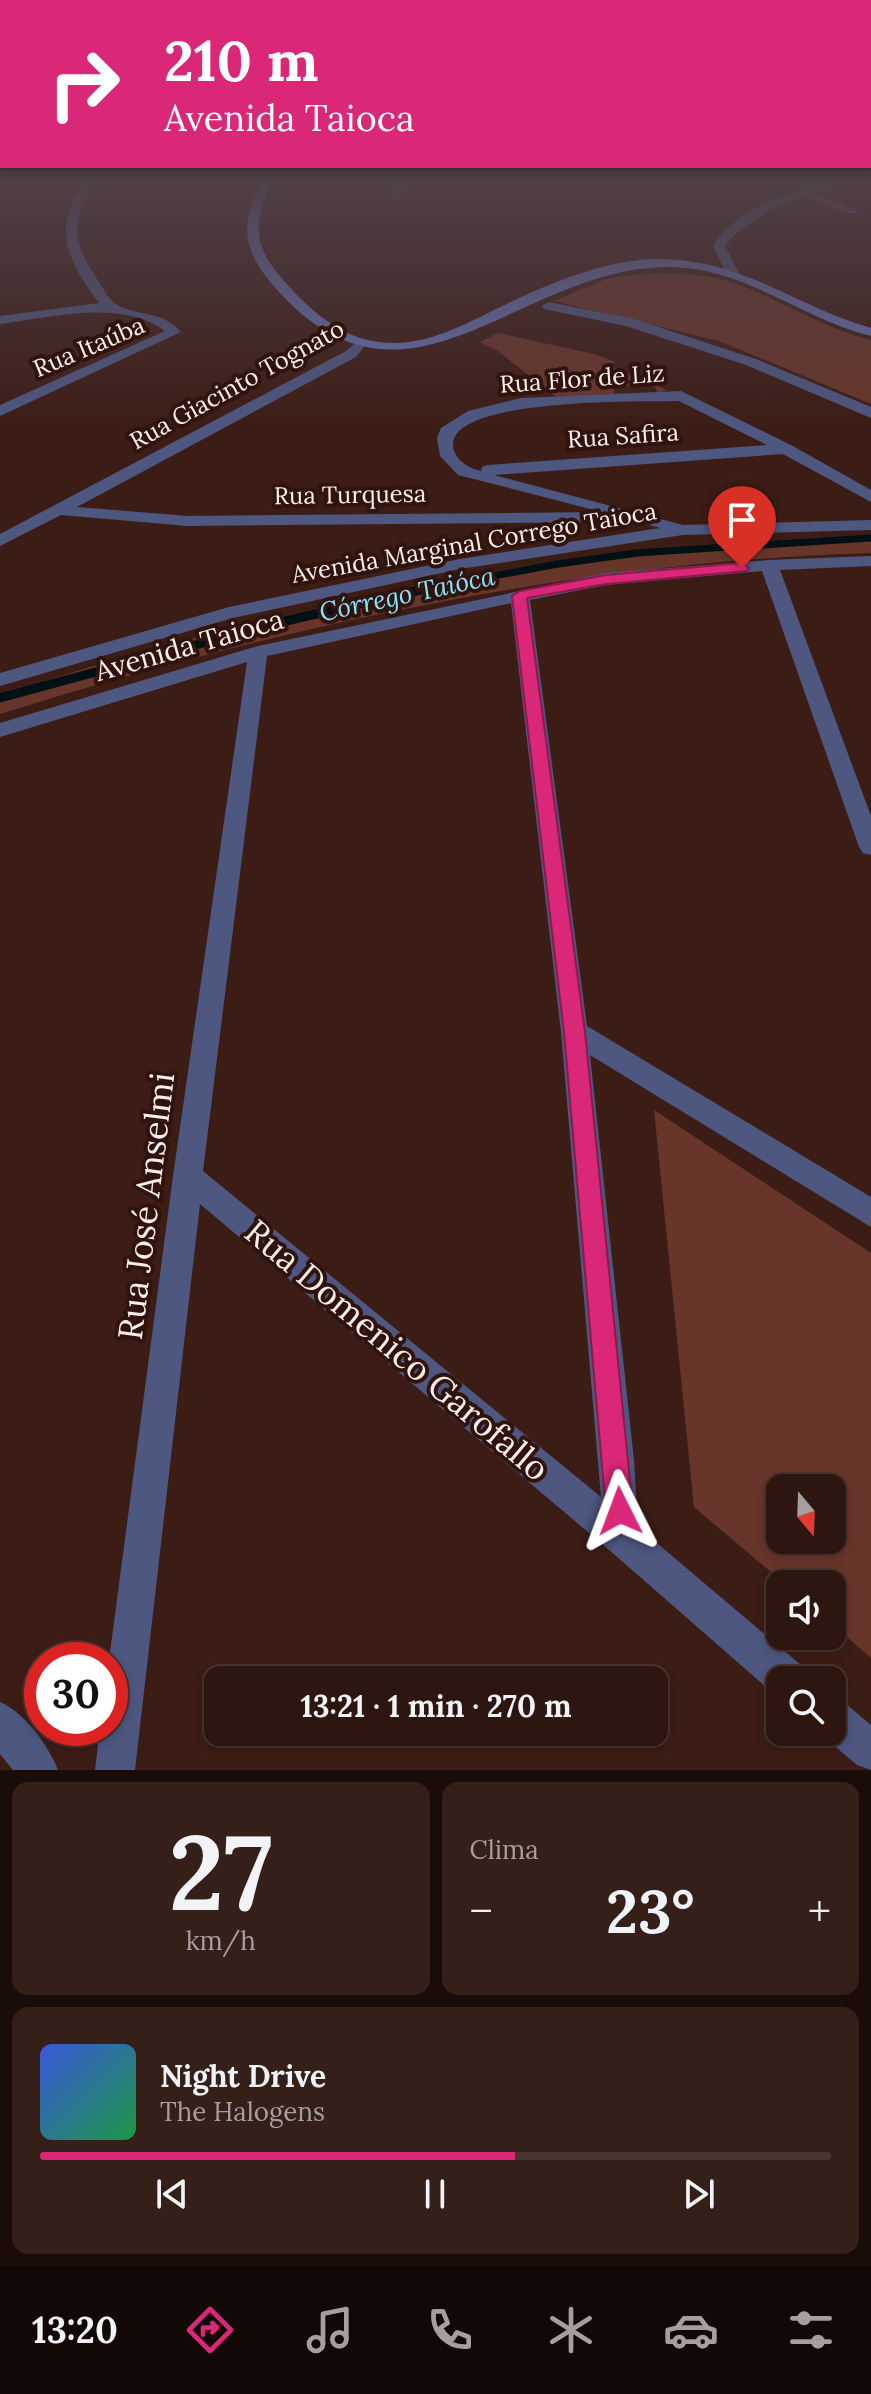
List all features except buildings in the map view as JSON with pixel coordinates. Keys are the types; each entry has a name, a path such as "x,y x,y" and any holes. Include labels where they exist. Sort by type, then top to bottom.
{"street":[{"name":"Rua Itaúba","path":"0,411 174,332 165,324 109,306 77,262"},
{"path":"263,262 268,272 322,323 360,343"},
{"path":"725,262 733,273"},
{"name":"Rua Giacinto Tognato","path":"0,541 351,354 360,343 412,344 440,340 607,268 678,264 733,273 832,319 871,332"},
{"path":"0,320 109,306"},
{"path":"549,306 650,328 751,362 871,413"},
{"name":"Rua Flor de Liz","path":"464,472 448,456 445,438 449,428 473,414 494,408 553,401 681,396 785,448 871,497"},
{"name":"Rua Safira","path":"464,472 785,448"},
{"path":"464,472 683,530"},
{"name":"Rua Turquesa","path":"57,510 188,521 643,517"},
{"name":"Avenida Marginal Corrego Taioca","path":"0,680 229,613 460,564 683,530 871,525"},
{"name":"Avenida Taioca","path":"0,730 258,652 606,579 769,565 871,561"},
{"path":"769,565 871,847"},
{"path":"520,596 574,1032 617,1460 621,1536"},
{"name":"Rua José Anselmi","path":"115,1770 188,1176 258,652"},
{"path":"574,1032 871,1213"},
{"name":"Rua Domenico Garofallo","path":"188,1176 621,1536 772,1666"},
{"path":"0,1722 38,1770"},
{"path":"846,1730 871,1751"}],"shaded area":[{"path":"656,273 703,276 731,282 835,328 871,340 871,404 719,341 554,301 609,278"},
{"path":"498,333 594,354 615,362 610,366 667,390 658,393 654,385 613,387 615,394 556,397 498,351 480,342"},
{"path":"871,538 871,553 760,559 649,570 430,604 214,653 0,714 0,697 80,670 243,627 394,594 529,571 665,554"},
{"path":"654,1110 871,1253 871,1658 846,1636 846,1570 768,1570 694,1507"}],"waterway":[{"name":"Córrego Taióca","path":"426,589 636,553 871,538"},
{"name":"Córrego Taióca","path":"426,589 433,587"},
{"name":"Córrego Taióca","path":"0,698 277,623 426,589"}],"route":[{"path":"620,1511 574,1032 520,596 606,579 742,568"}]}
